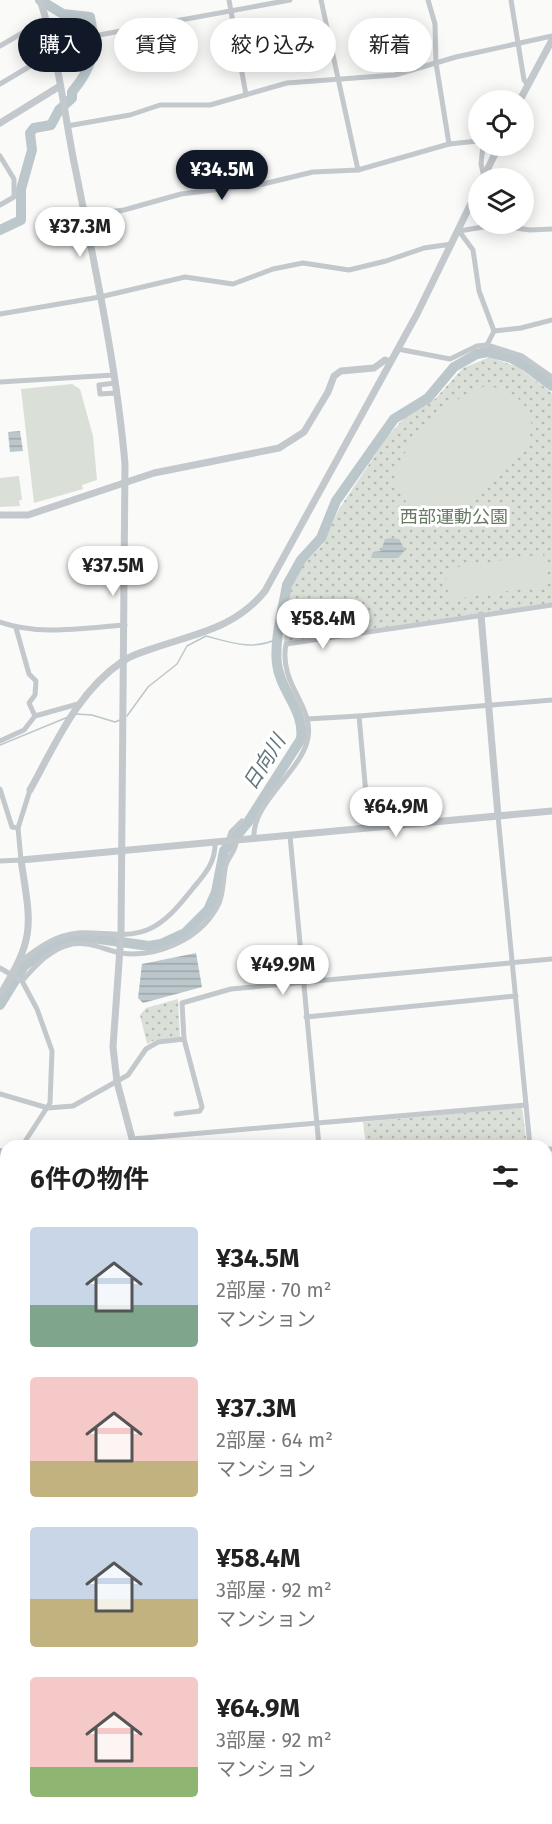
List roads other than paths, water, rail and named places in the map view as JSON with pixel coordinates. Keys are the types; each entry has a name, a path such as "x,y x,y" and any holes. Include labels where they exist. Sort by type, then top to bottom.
{"street":[{"path":"229,0 246,95"},
{"path":"102,34 290,0"},
{"path":"321,0 358,170"},
{"path":"428,0 435,24 436,63 448,144"},
{"path":"511,0 524,80 528,85"},
{"path":"40,1 46,18"},
{"path":"0,46 18,35"},
{"path":"67,123 130,115 160,105 210,105 287,83 395,75 436,63 552,38"},
{"path":"525,90 552,38"},
{"path":"0,84 20,72"},
{"path":"58,72 117,393 126,485 121,936 113,1047 117,1082 132,1140"},
{"path":"0,123 60,86"},
{"path":"85,215 124,210 181,194 263,183 313,172 358,170 448,144 468,142"},
{"path":"0,156 2,164 14,179 14,197 0,205"},
{"path":"0,994 21,961 26,946 29,920 18,828 23,803 66,724 94,684 124,660 232,622 252,607 265,591 398,349 468,211"},
{"path":"459,231 495,225 530,230 552,229"},
{"path":"459,231 473,250 479,291 494,331 487,345"},
{"path":"0,315 100,297 185,277 233,284 273,269 303,263 349,270 424,248 452,244"},
{"path":"494,331 521,328 552,320"},
{"path":"398,349 450,359 477,346 487,345 522,356 552,377"},
{"path":"0,515 28,515 126,485 154,473 279,448 304,432 328,392 334,376 342,371 374,368 386,360 390,362"},
{"path":"0,382 114,379"},
{"path":"114,379 99,385 100,394 117,393"},
{"path":"254,839 257,821 307,744 307,719 285,671 286,644 552,605"},
{"path":"481,615 529,1140"},
{"path":"0,622 16,628 50,631 125,625"},
{"path":"16,628 29,674 36,681 35,695 29,703 34,716"},
{"path":"307,719 552,700"},
{"path":"0,741 24,730 34,716 78,704"},
{"path":"359,716 369,828"},
{"path":"0,789 12,827 18,828"},
{"path":"0,861 552,811"},
{"path":"22,981 44,956 71,944 82,943 120,950 163,949 189,937 216,910 221,897 226,861 234,850 231,832 242,821"},
{"path":"290,836 318,1140"},
{"path":"21,961 47,942 64,935 78,933 121,936 148,930 165,920 208,871 213,861 215,842"},
{"path":"176,1114 200,1111 202,1107 184,1039 182,1004 231,989 552,959"},
{"path":"0,968 22,981 37,1009 52,1051 48,1108 26,1140"},
{"path":"306,1017 516,996"},
{"path":"0,1095 48,1108 73,1106 128,1075 146,1049 158,1041 184,1039"},
{"path":"153,1140 526,1105"}],"waterway":[{"path":"0,230 21,220 21,189 32,150 30,133 34,128 51,125 59,110 72,98 72,92 85,74 92,57 93,39 90,17 63,14 40,0"},
{"name":"日向川","path":"0,1005 24,966 61,940 85,937 149,946 161,944 185,933 208,910 216,892 224,851 248,822 301,739 299,719 279,674 276,654 287,585 301,560 321,538 336,501 394,419 428,398 454,367 477,354 488,352 511,358 552,386"},
{"path":"127,716 148,687 177,664 187,646 206,636 252,645 279,638"},
{"path":"76,714 92,715 115,722 120,720"},
{"path":"0,745 68,717"}],"park label":[{"name":"西部運動公園","path":"454,517"}]}
